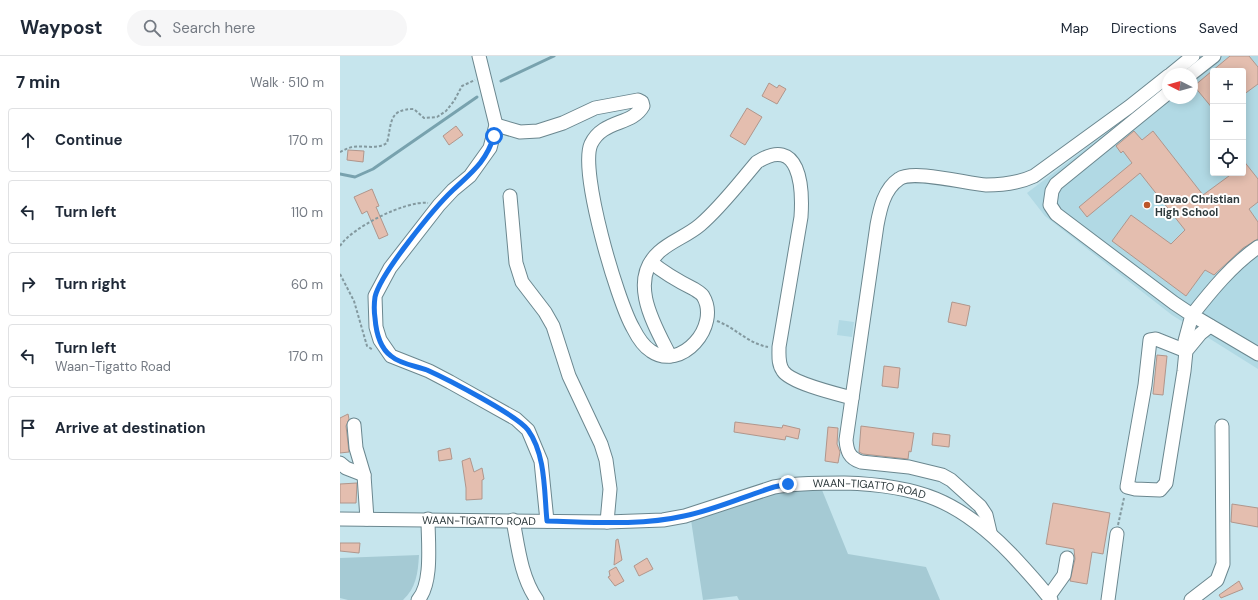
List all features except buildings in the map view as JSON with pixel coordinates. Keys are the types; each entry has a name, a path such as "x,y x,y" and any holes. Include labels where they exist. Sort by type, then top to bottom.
{"street":[{"path":"479,56 496,125 490,148 481,162 439,205 401,252 381,282 375,296 376,328 382,345 391,356 445,379 516,419 528,430 541,461 547,521"},
{"path":"1178,68 1193,56"},
{"path":"1198,69 1214,56"},
{"path":"990,532 986,515 980,506 951,480 942,475 909,467 854,460 847,448 846,440 877,225 884,199 899,178 908,176 922,176 986,184 1022,182 1034,176 1129,107 1162,81"},
{"path":"1162,98 1056,184 1052,191 1050,205 1056,214 1178,307 1256,350"},
{"path":"496,125 520,132 538,132 563,123 595,108 638,100 642,102 643,106 640,112 635,116 606,127 596,135 590,145 588,161 590,182 605,247 623,306 632,327 642,342 652,351 670,356 684,351 695,344 704,331 708,318 708,304 702,294 679,282 651,262"},
{"path":"670,356 646,302 644,284 651,262 659,252 699,226 757,162 769,154 778,153 785,155 791,160 797,171 802,193 801,217 779,347 780,366 787,376 852,398"},
{"path":"510,196 516,263 522,282 545,312 553,326 569,376 601,444 606,460 610,490 607,522"},
{"path":"1186,349 1156,339 1150,340 1145,385 1126,487 1135,489 1160,490 1166,483 1184,371 1186,349 1185,341 1192,315 1206,295 1246,256 1258,247"},
{"path":"1186,349 1210,326"},
{"path":"354,425 356,448 364,475 367,519"},
{"path":"1191,600 1217,580 1223,564 1222,426"},
{"path":"340,463 346,468 364,475"},
{"name":"WAAN-TIGATTO ROAD","path":"340,519 607,522 657,520 686,516 774,487 788,484 868,484 897,487 937,499 962,512 990,532 1050,598"},
{"path":"418,600 423,594 428,575 428,519"},
{"path":"513,520 519,556 526,578 537,600"},
{"path":"1108,600 1117,534"},
{"path":"1050,598 1064,575 1067,558"}],"path":[{"path":"340,152 353,147 382,146 387,143 392,119 396,113 401,110 414,109 424,118 437,117 454,101 462,86 484,77"},
{"path":"340,246 351,234 403,206 423,203 439,205"},
{"path":"340,274 354,301 367,346 375,352 391,356"},
{"path":"708,318 725,324 749,341 760,345 779,347"},
{"path":"1117,534 1119,514 1126,487"}],"shaded area":[{"name":"Davao Christian High School","path":"1205,56 1258,56 1258,369 1172,315 1045,216 1027,193 1162,91 1162,104 1198,104 1198,68 1190,68"},
{"path":"839,320 854,322 852,337 837,335"},
{"path":"804,488 822,490 848,554 926,567 940,600 739,600 737,596 703,600 691,520 776,492"},
{"path":"419,555 416,580 411,590 403,600 348,600 340,598 340,558"}],"waterway":[{"path":"501,81 554,56"},
{"path":"340,174 355,177 373,169 477,97"}],"place":[{"name":"Davao Christian High School","path":"1147,205"}],"route":[{"path":"494,136 490,148 481,162 470,176 453,190 439,205 401,252 381,282 375,296 374,310 376,328 385,350 396,359 429,371 497,408 516,419 528,430 541,461 547,521 636,522 663,520 686,516 774,487 788,484"}]}
